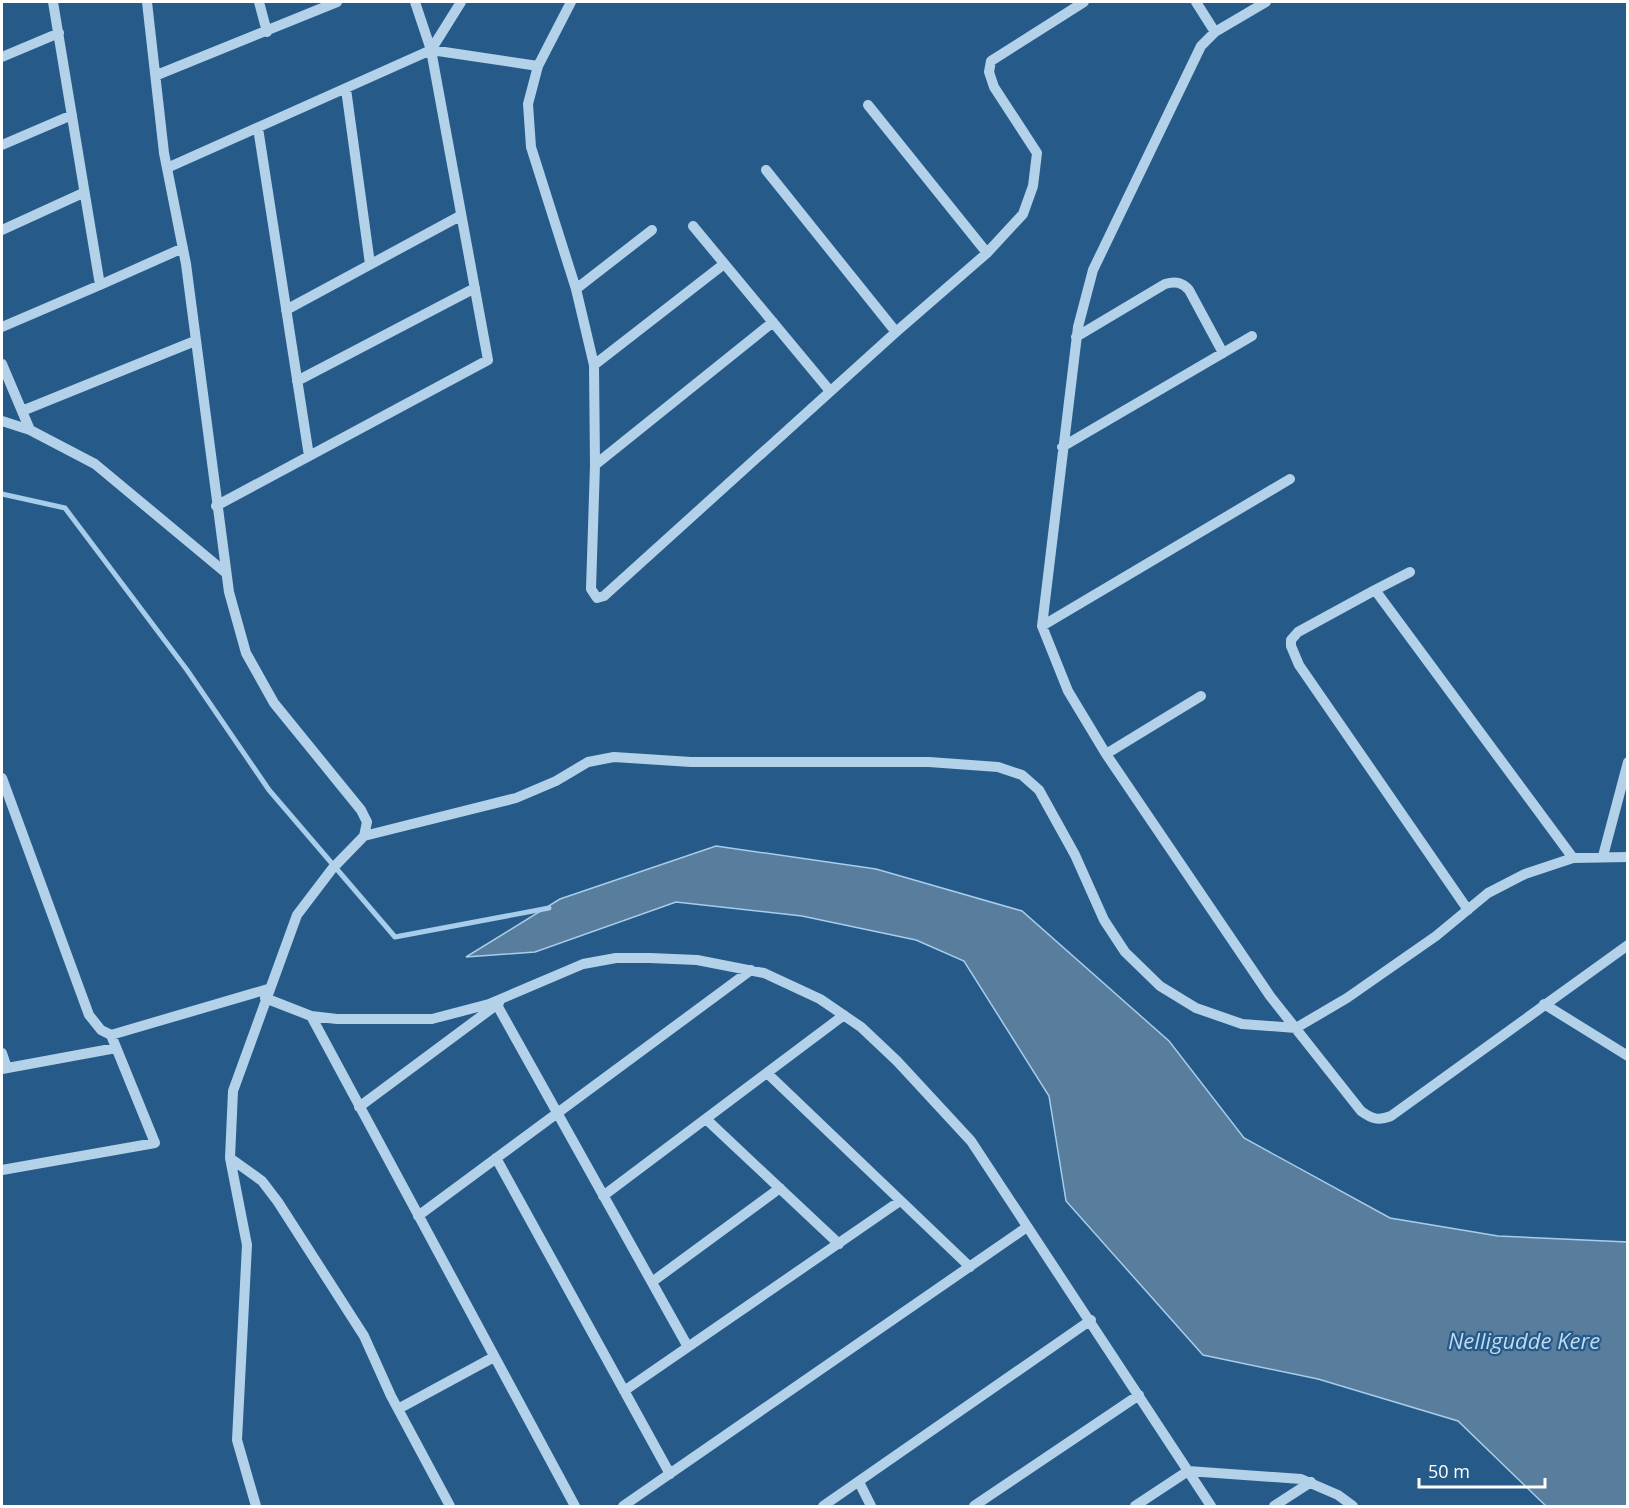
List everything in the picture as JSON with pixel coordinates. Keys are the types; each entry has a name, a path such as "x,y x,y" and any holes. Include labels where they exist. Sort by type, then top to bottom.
{"street":[{"path":"53,2 100,285"},
{"path":"147,2 167,168 183,248 226,573 246,653 274,703 361,810 367,822 364,836"},
{"path":"259,2 267,32"},
{"path":"157,75 337,2"},
{"path":"216,506 488,360 431,50 416,2"},
{"path":"431,50 461,2"},
{"path":"571,2 538,66 528,104 531,147 576,289 594,365 595,465 591,589 597,598 604,596 830,391 987,253 1023,214 1033,186 1036,153 994,87 989,72 991,61 1084,2"},
{"path":"1196,2 1215,32"},
{"path":"1266,2 1215,32 1201,46 1093,270 1077,337 1042,626 1068,692 1106,754 1270,996 1361,1111 1379,1120 1400,1110 1628,945"},
{"path":"2,57 59,33"},
{"path":"167,168 431,50 538,66"},
{"path":"346,89 370,264"},
{"path":"868,105 987,253"},
{"path":"2,145 72,115"},
{"path":"258,128 309,456"},
{"path":"766,170 896,332"},
{"path":"2,230 83,193"},
{"path":"286,310 460,216"},
{"path":"693,226 830,391"},
{"path":"576,289 652,230"},
{"path":"2,327 183,248"},
{"path":"594,365 724,264"},
{"path":"1077,337 1173,281 1183,284 1190,290 1223,352"},
{"path":"297,381 475,288"},
{"path":"595,465 773,322"},
{"path":"1062,447 1252,336"},
{"path":"22,411 195,341"},
{"path":"2,364 30,430"},
{"path":"2,421 30,430 95,464 226,573"},
{"path":"1042,626 1290,479"},
{"path":"1410,572 1298,632 1291,640 1291,646 1299,665 1468,910"},
{"path":"1376,590 1573,858"},
{"path":"1106,754 1201,696"},
{"path":"256,1506 237,1440 247,1245 230,1158 233,1091 297,915 332,869 364,836 516,798 556,782 588,762 614,757 691,762 929,762 998,767 1022,775 1039,790 1075,855 1104,920 1125,952 1160,986 1196,1008 1242,1024 1296,1028 1356,992 1488,893 1526,874 1573,858 1628,857"},
{"path":"1603,856 1628,762"},
{"path":"2,778 89,1015 100,1030 111,1035 267,994 311,1016 337,1019 432,1019 489,1004 519,989 583,964 616,958 697,960 751,970 794,986 844,1015 861,1027 897,1061 971,1141 1091,1320 1211,1506"},
{"path":"418,1216 751,970"},
{"path":"359,1107 519,989"},
{"path":"1544,1004 1628,1056"},
{"path":"497,1005 688,1347"},
{"path":"603,1196 844,1015"},
{"path":"311,1016 575,1506"},
{"path":"2,1170 154,1143 111,1035"},
{"path":"2,1053 4,1069 116,1048"},
{"path":"767,1073 970,1267"},
{"path":"706,1119 839,1244"},
{"path":"230,1158 261,1181 278,1202 364,1336 398,1409 450,1506"},
{"path":"496,1158 670,1474"},
{"path":"652,1282 780,1188"},
{"path":"624,1391 900,1202"},
{"path":"623,1506 1027,1227"},
{"path":"823,1506 1091,1320"},
{"path":"398,1409 494,1357"},
{"path":"974,1506 1138,1395"},
{"path":"1136,1506 1188,1471 1301,1479 1338,1495 1353,1506"},
{"path":"859,1482 871,1506"},
{"path":"1274,1506 1311,1482"}],"water":[{"name":"Nelligudde Kere","path":"716,846 876,869 1022,911 1169,1041 1244,1138 1390,1218 1498,1236 1627,1242 1627,1506 1546,1506 1458,1421 1318,1379 1203,1355 1066,1201 1049,1096 964,961 916,940 802,916 676,902 535,952 466,957 560,899"}],"waterway":[{"path":"2,494 65,508 187,670 269,790 395,937 549,908"}]}
